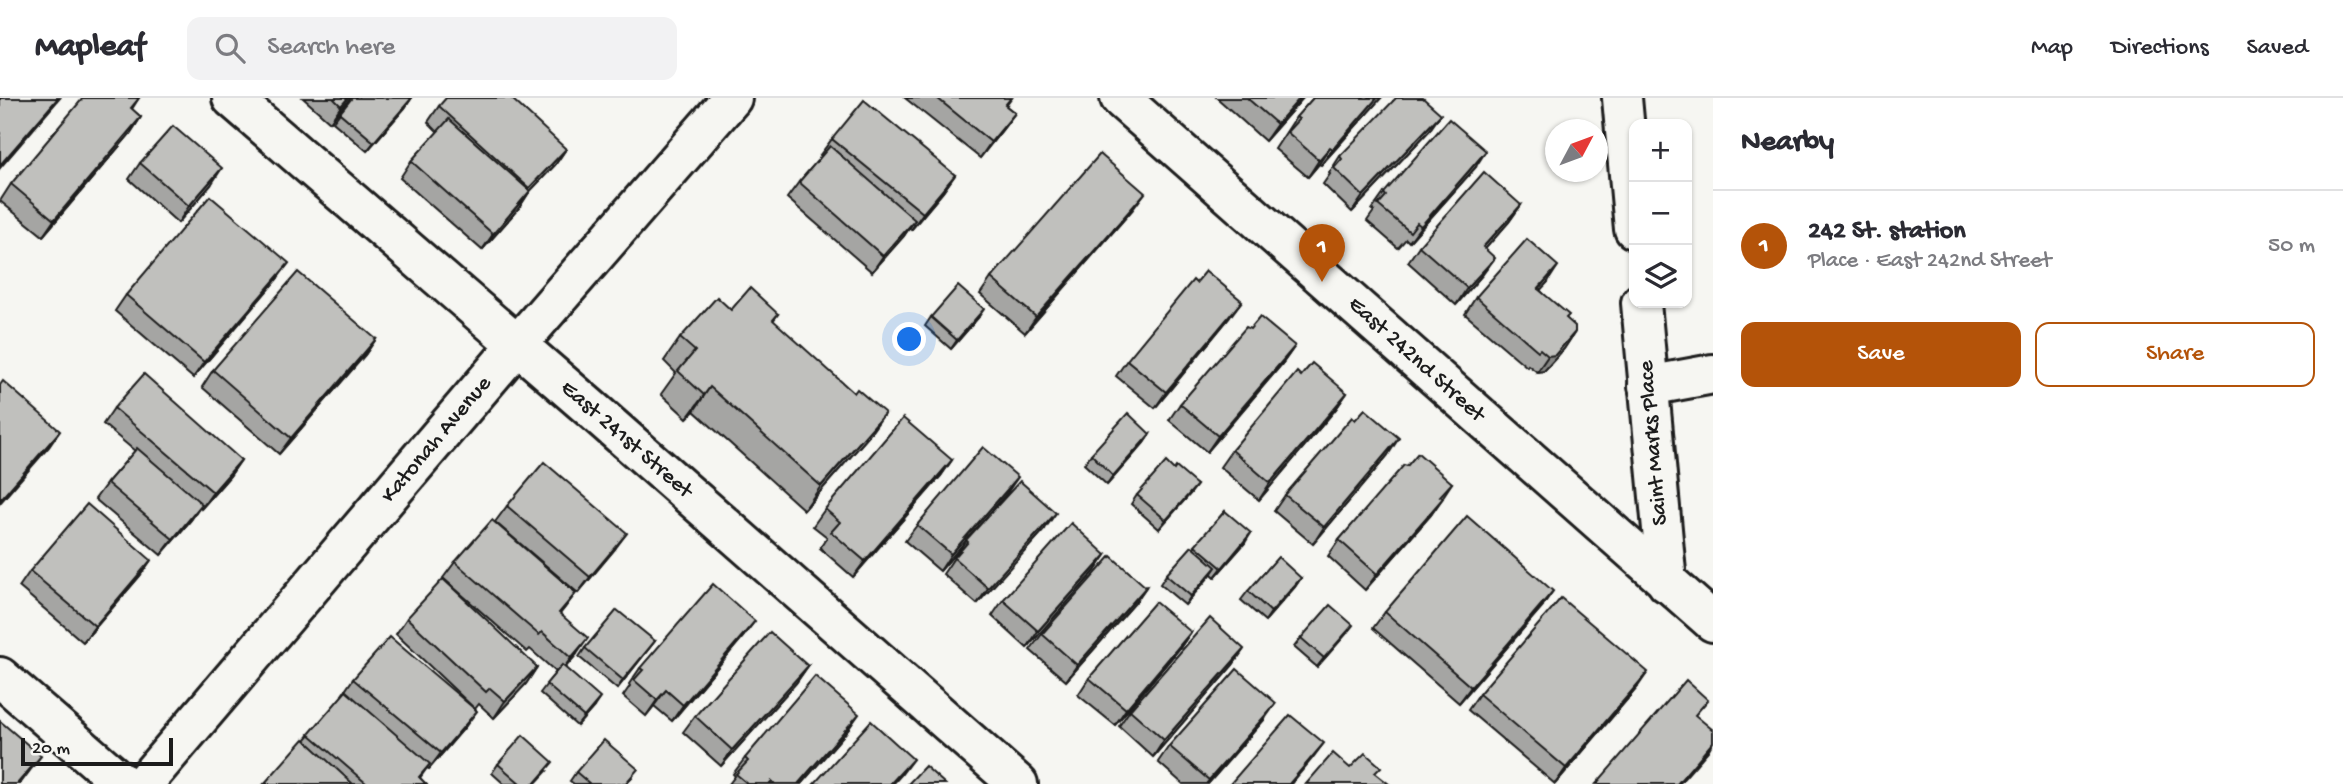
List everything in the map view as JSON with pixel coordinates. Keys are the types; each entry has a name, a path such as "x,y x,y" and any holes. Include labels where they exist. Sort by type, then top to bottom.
{"street":[{"name":"East 241st Street","path":"232,98 1018,784"},
{"name":"Katonah Avenue","path":"143,784 517,345 732,98"},
{"name":"East 242nd Street","path":"1120,98 1713,622"},
{"path":"1622,98 1630,182"},
{"name":"Saint Marks Place","path":"1641,308 1667,583"},
{"path":"1648,386 1713,374"},
{"path":"0,677 123,784"}],"building":[{"path":"0,98 58,98 0,165"},
{"path":"83,98 139,98 131,108 141,117 54,220 11,184"},
{"path":"333,98 348,98 341,106"},
{"path":"352,98 411,99 374,142 340,113"},
{"path":"446,98 511,98 566,149 529,188 439,106"},
{"path":"937,98 1011,98 1005,105 1015,113 991,142"},
{"path":"1247,98 1300,98 1277,124"},
{"path":"1313,98 1377,98 1333,149 1330,147 1319,160 1287,132"},
{"path":"1396,98 1423,98 1441,114 1363,196 1334,168 1342,159 1340,156"},
{"path":"864,100 955,175 923,213 832,139"},
{"path":"449,119 530,191 493,234 411,161"},
{"path":"1449,119 1486,151 1421,226 1417,223 1410,232 1378,205 1386,196 1384,193"},
{"path":"173,126 222,168 189,206 140,163"},
{"path":"830,146 915,220 883,256 799,182"},
{"path":"1100,154 1145,193 1036,317 991,278"},
{"path":"1484,172 1521,205 1483,247 1495,258 1467,288 1419,246"},
{"path":"210,196 289,263 204,362 126,295"},
{"path":"1527,239 1558,266 1538,289 1569,315 1566,318 1575,326 1575,332 1555,355 1548,356 1540,349 1538,351 1476,297"},
{"path":"1206,271 1242,301 1166,392 1127,360 1193,280 1196,283"},
{"path":"298,272 376,339 291,438 213,370"},
{"path":"958,286 984,309 957,340 931,317"},
{"path":"750,288 778,314 773,320 854,393 857,389 885,413 821,486 710,387 704,395 678,371 695,351 680,338 717,297 731,310"},
{"path":"1260,317 1295,346 1218,436 1180,404 1246,327 1250,329"},
{"path":"1312,363 1347,393 1270,483 1232,450 1297,372 1301,376"},
{"path":"144,374 241,460 213,492 114,408"},
{"path":"3,381 60,431 0,500 0,385"},
{"path":"1365,409 1399,438 1324,527 1285,495 1352,417 1355,420"},
{"path":"1128,413 1150,434 1113,476 1091,454"},
{"path":"903,418 952,460 865,561 831,532 840,522 825,509"},
{"path":"983,447 1018,477 951,554 917,525"},
{"path":"137,448 202,504 173,539 107,483"},
{"path":"1418,453 1452,483 1440,496 1443,498 1377,574 1339,540 1404,465 1407,466"},
{"path":"544,462 627,533 590,577 507,506"},
{"path":"1166,462 1197,485 1166,520 1137,495"},
{"path":"1020,481 1056,513 988,588 954,558 968,542 966,540"},
{"path":"87,504 151,560 95,626 30,571"},
{"path":"1225,511 1251,533 1222,568 1195,545"},
{"path":"1467,516 1553,591 1471,687 1385,612"},
{"path":"492,520 576,593 559,613 588,638 571,658 542,632 539,635 455,562"},
{"path":"1071,523 1106,555 1038,631 1003,600"},
{"path":"1192,546 1216,567 1191,596 1166,575"},
{"path":"1111,556 1146,587 1077,665 1042,634"},
{"path":"1278,557 1301,578 1271,612 1248,591"},
{"path":"443,579 537,667 505,701 490,688 486,692 407,618"},
{"path":"713,584 755,621 683,705 666,690 657,700 634,680 643,670 640,668"},
{"path":"1561,598 1648,672 1566,768 1479,694"},
{"path":"1155,602 1191,632 1126,709 1089,678"},
{"path":"1330,605 1353,625 1324,658 1301,638"},
{"path":"617,610 655,641 623,680 585,648"},
{"path":"1210,618 1244,649 1164,740 1130,710"},
{"path":"770,632 808,666 732,750 695,716"},
{"path":"390,637 477,711 441,753 353,679"},
{"path":"562,665 600,698 584,717 546,684"},
{"path":"1237,669 1276,703 1209,780 1169,746"},
{"path":"815,676 859,714 798,784 775,784 772,781 769,784 748,784 736,774 748,761 745,758"},
{"path":"1686,680 1708,700 1695,715 1713,730 1713,742 1677,784 1596,784"},
{"path":"346,691 430,764 419,777 426,784 367,784 309,734"},
{"path":"1290,715 1324,743 1289,784 1230,784"},
{"path":"0,721 41,756 17,784 0,784"},
{"path":"871,721 913,759 890,784 814,784"},
{"path":"523,735 553,762 534,784 521,784 498,764"},
{"path":"304,739 353,784 264,784"},
{"path":"604,740 638,769 625,784 590,784 576,772"},
{"path":"1333,753 1350,768 1365,753 1381,767 1375,773 1389,784 1306,784"},
{"path":"925,766 945,784 908,784"}],"place":[{"name":"242 St. station","path":"1322,282"}]}
